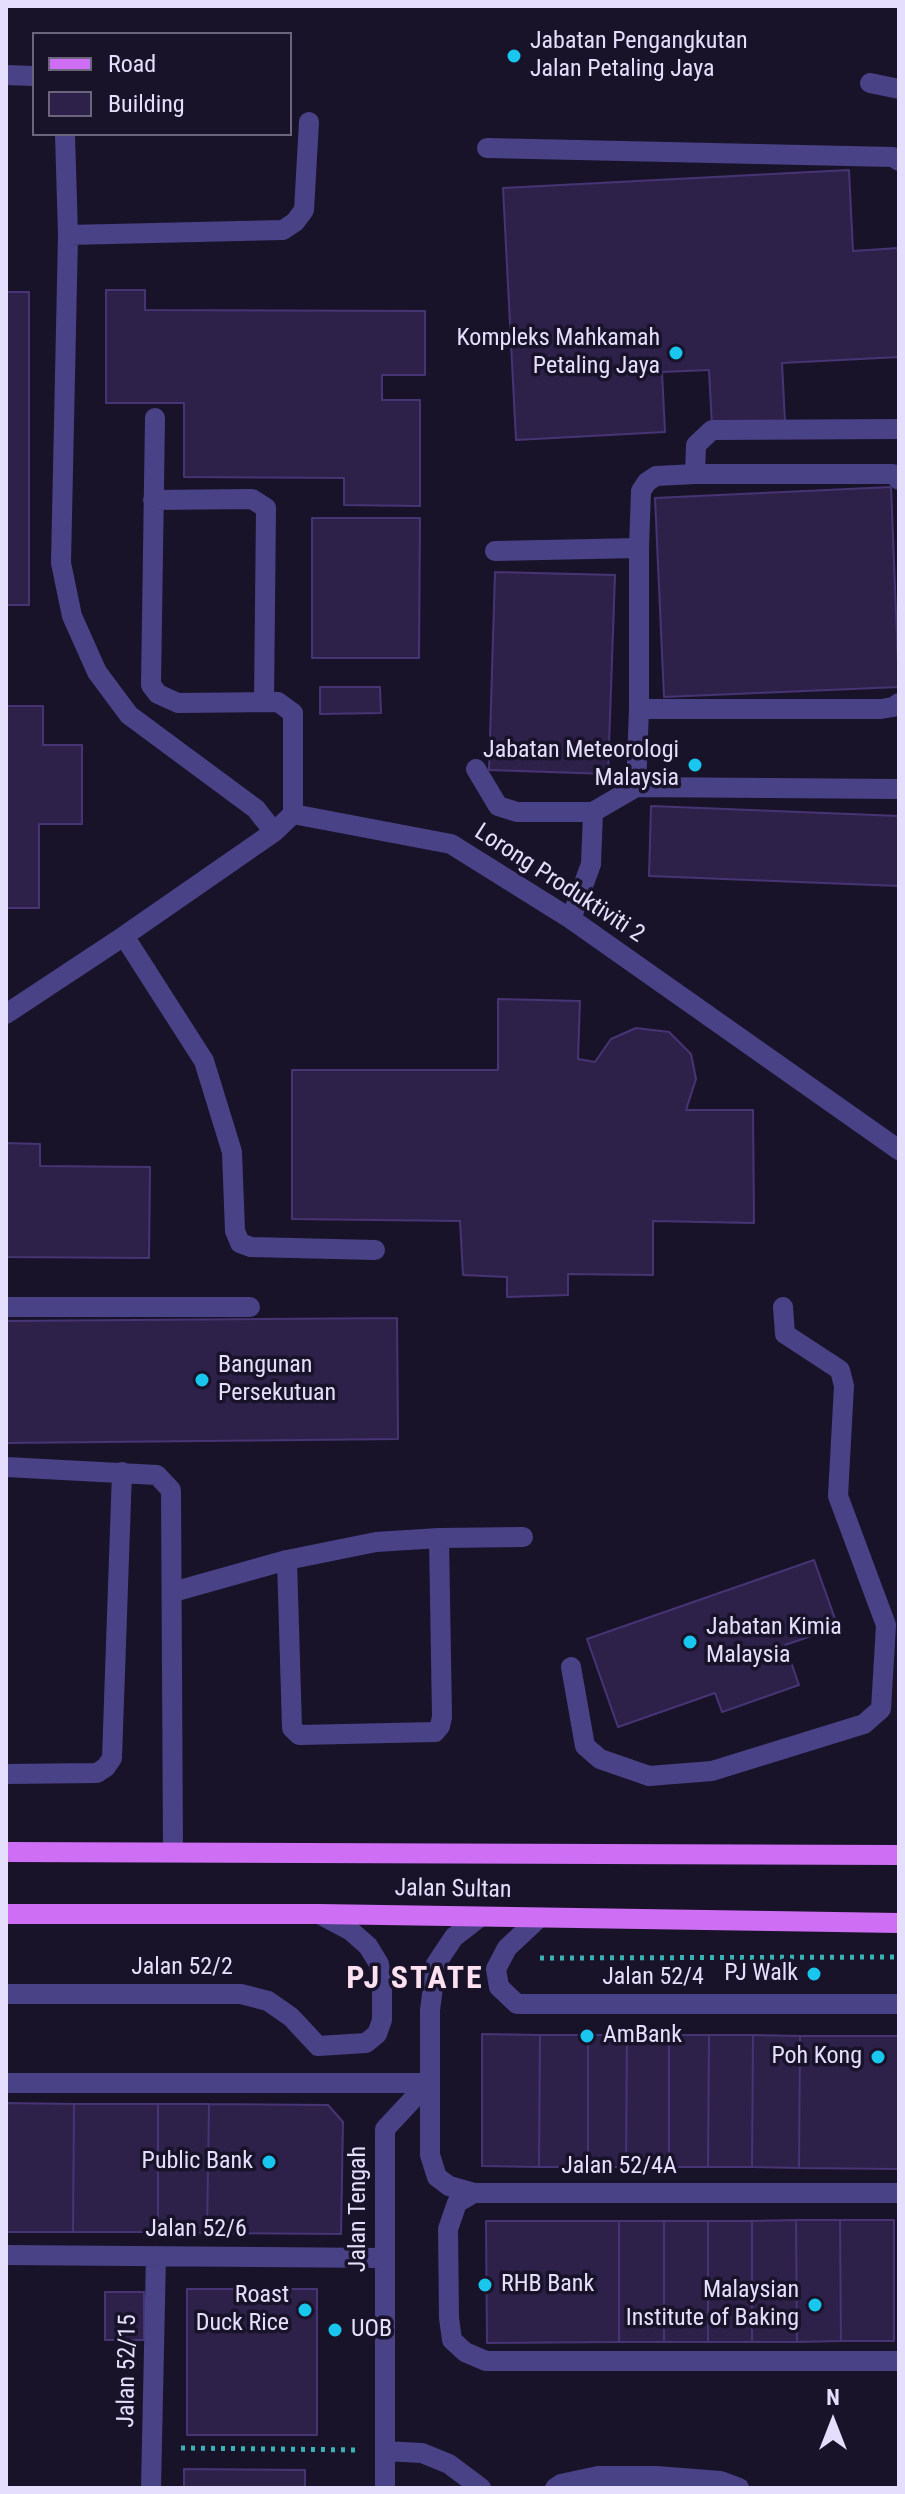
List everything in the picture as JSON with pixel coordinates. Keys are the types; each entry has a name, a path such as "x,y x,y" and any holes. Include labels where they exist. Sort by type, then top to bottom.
{"main road":[{"name":"Jalan Sultan","path":"6,1852 899,1855"},
{"name":"Jalan Sultan","path":"6,1914 319,1914 899,1923"}],"street":[{"path":"6,75 32,76"},
{"path":"870,83 899,89"},
{"path":"68,235 283,230 295,222 304,210 309,122"},
{"path":"65,136 68,235 61,563 72,616 97,672 129,715 256,809 274,832"},
{"path":"487,148 893,157 899,161"},
{"path":"6,1014 274,832 293,814 293,713 278,702 178,703 158,694 151,685 155,418"},
{"path":"695,474 696,445 712,430 899,429"},
{"path":"636,787 641,491 647,482 656,476 695,474 893,474 899,480"},
{"path":"153,500 252,499 266,508 264,702"},
{"path":"495,551 639,548"},
{"path":"639,709 881,709 899,703"},
{"path":"476,769 492,798 507,811 593,812 636,787 899,789"},
{"path":"571,919 591,864 593,812"},
{"name":"Lorong Produktiviti 2","path":"293,814 451,844 571,919 899,1150"},
{"path":"124,936 204,1061 232,1152 235,1231 240,1243 251,1247 375,1250"},
{"path":"6,1307 250,1307"},
{"path":"571,1667 585,1746 600,1759 649,1776 712,1771 864,1724 881,1709 892,1683 886,1625 838,1496 844,1386 840,1370 829,1360 785,1334 783,1307"},
{"path":"6,1467 157,1475 171,1490 173,1851"},
{"path":"6,1774 97,1773 112,1758 122,1472"},
{"path":"173,1592 287,1560 376,1542 523,1537"},
{"path":"287,1560 292,1728 299,1735 435,1732 442,1717 439,1538"},
{"path":"319,1914 351,1931 368,1946 379,1964 382,1987 382,2020 377,2034 366,2043 318,2046 320,2083"},
{"path":"6,2083 428,2083 430,2010 436,1964 454,1937 480,1917"},
{"path":"502,1957 507,1948 539,1918"},
{"name":"Jalan 52/4","path":"502,1957 496,1969 499,1987 517,2004 899,2004"},
{"name":"Jalan 52/2","path":"6,1994 241,1994 268,2001 291,2017 318,2046"},
{"name":"Jalan 52/4A","path":"428,2083 430,2155 437,2177 449,2186 474,2193 899,2193"},
{"name":"Jalan Tengah","path":"385,2488 385,2129 428,2083"},
{"path":"474,2193 457,2203 448,2229 449,2318 452,2340 465,2352 486,2361 899,2361"},
{"name":"Jalan 52/6","path":"6,2255 385,2258"},
{"name":"Jalan 52/15","path":"151,2488 156,2256"},
{"path":"385,2451 422,2453 449,2464 481,2488"},
{"path":"555,2488 598,2476 720,2481 739,2488"}],"path":[{"path":"502,1957 899,1957"},
{"path":"152,2447 385,2451"}],"building":[{"path":"849,170 853,251 898,248 899,357 782,363 785,422 712,426 709,370 662,372 665,432 516,440 503,188"},
{"path":"106,290 145,290 145,310 425,311 425,375 382,375 382,400 420,400 420,506 344,505 344,478 184,477 184,403 106,403"},
{"path":"6,292 29,292 29,605 6,605"},
{"path":"891,487 899,687 664,697 655,498"},
{"path":"312,518 420,518 419,658 312,658"},
{"path":"495,572 615,575 608,774 489,770"},
{"path":"320,687 380,687 381,713 320,714"},
{"path":"6,706 43,706 43,745 82,745 82,824 39,824 39,908 6,908"},
{"path":"651,806 899,816 899,886 649,876"},
{"path":"498,999 580,1001 578,1059 595,1062 611,1039 636,1028 669,1032 691,1054 696,1079 686,1110 753,1110 754,1223 653,1221 653,1275 568,1274 568,1295 507,1297 507,1277 463,1275 460,1221 292,1219 292,1070 498,1070"},
{"path":"6,1143 40,1144 40,1166 150,1167 149,1258 6,1257"},
{"name":"Bangunan Persekutuan","path":"397,1318 398,1439 6,1443 6,1321"},
{"name":"Jabatan Kimia Malaysia","path":"814,1560 838,1627 785,1645 799,1685 722,1712 715,1693 618,1727 587,1639"},
{"path":"482,2034 540,2035 539,2167 482,2166"},
{"path":"540,2035 588,2035 588,2167 539,2167"},
{"path":"588,2035 627,2035 626,2167 588,2167"},
{"path":"627,2035 669,2035 669,2167 626,2167"},
{"path":"669,2035 709,2035 708,2167 669,2167"},
{"path":"709,2035 753,2035 752,2167 708,2167"},
{"path":"753,2035 800,2036 799,2168 752,2167"},
{"path":"800,2036 899,2036 899,2169 799,2168"},
{"path":"6,2103 74,2104 73,2232 6,2232"},
{"path":"74,2104 158,2104 158,2232 73,2232"},
{"path":"158,2104 209,2104 207,2233 158,2232"},
{"path":"209,2104 328,2105 343,2122 341,2234 207,2233"},
{"path":"796,2220 797,2342 752,2342 752,2221"},
{"path":"796,2220 840,2220 841,2341 797,2342"},
{"path":"840,2220 894,2220 894,2341 841,2341"},
{"path":"486,2221 619,2221 619,2342 487,2343"},
{"path":"619,2221 664,2221 664,2342 619,2342"},
{"path":"664,2221 708,2221 708,2342 664,2342"},
{"path":"708,2221 752,2221 752,2342 708,2342"},
{"path":"187,2289 317,2289 317,2435 187,2435"},
{"path":"105,2292 144,2292 144,2340 105,2340"},
{"path":"184,2469 305,2470 305,2488 184,2488"}],"place":[{"name":"Jabatan Pengangkutan Jalan Petaling Jaya","path":"514,56"},
{"name":"Kompleks Mahkamah Petaling Jaya","path":"676,353"},
{"name":"Jabatan Meteorologi Malaysia","path":"695,765"},
{"name":"Bangunan Persekutuan","path":"202,1380"},
{"name":"Jabatan Kimia Malaysia","path":"690,1642"},
{"name":"PJ Walk","path":"814,1974"},
{"name":"AmBank","path":"587,2036"},
{"name":"Poh Kong","path":"878,2057"},
{"name":"Public Bank","path":"269,2162"},
{"name":"RHB Bank","path":"485,2285"},
{"name":"Malaysian Institute of Baking","path":"815,2305"},
{"name":"Roast Duck Rice","path":"305,2310"},
{"name":"UOB","path":"335,2330"}],"district":[{"name":"PJ STATE","path":"415,1980"}]}
